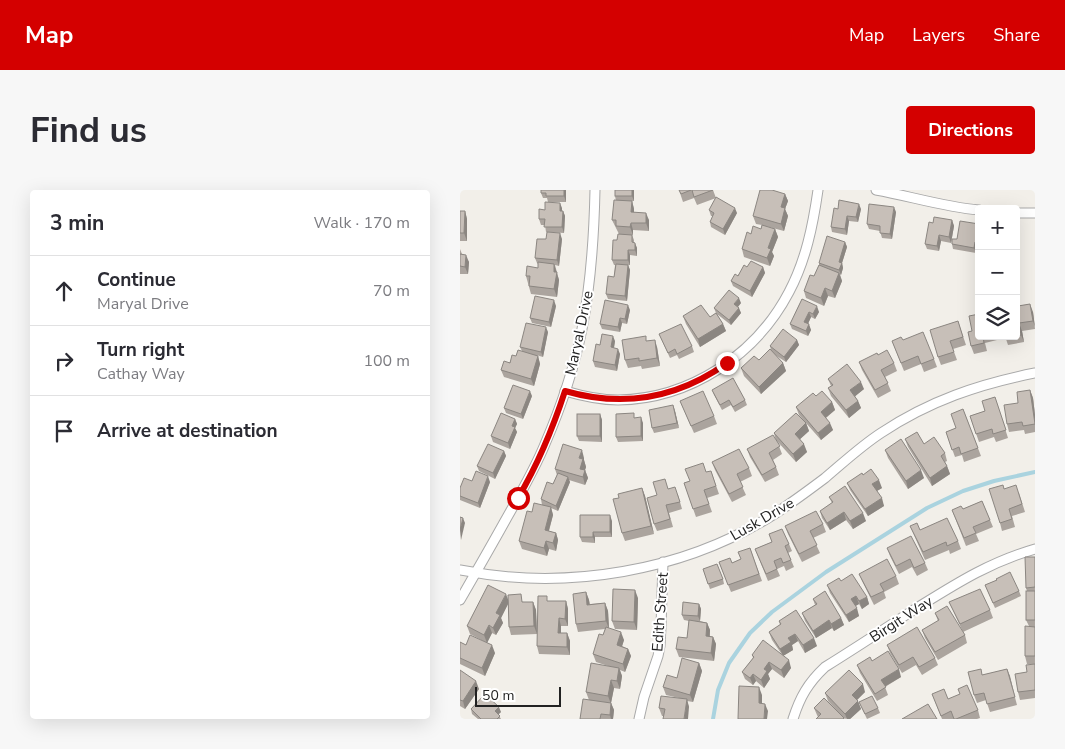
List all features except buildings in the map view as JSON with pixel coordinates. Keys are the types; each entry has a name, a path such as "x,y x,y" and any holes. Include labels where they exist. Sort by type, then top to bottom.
{"street":[{"name":"Maryal Drive","path":"460,600 527,482 545,446 565,391 582,329 590,278 595,190"},
{"path":"565,391 600,399 643,398 681,388 719,369 736,356 766,327 779,310 789,291 805,253 814,219 818,190"},
{"path":"876,190 975,209"},
{"path":"1020,213 1035,213"},
{"name":"Lusk Drive","path":"460,570 517,577 563,578 594,576 663,562 691,553 747,529 774,514 824,479 881,433 932,404 972,389 1003,380 1035,374"},
{"name":"Birgit Way","path":"793,719 804,692 825,668 960,580 988,566 1035,550"},
{"name":"Edith Street","path":"639,719 660,646 663,562"}],"waterway":[{"path":"713,719 718,690 729,663 750,633 772,612 826,572 927,508 963,491 994,481 1035,472"}],"route":[{"path":"518,498 545,446 565,391 600,399 643,398 681,388 727,363"}]}
